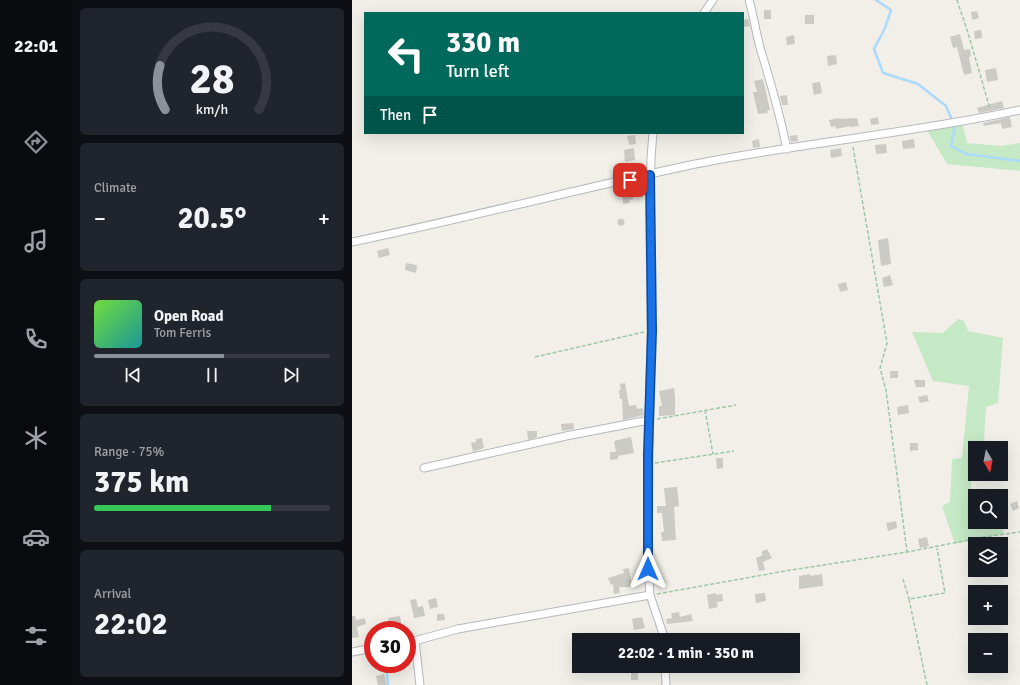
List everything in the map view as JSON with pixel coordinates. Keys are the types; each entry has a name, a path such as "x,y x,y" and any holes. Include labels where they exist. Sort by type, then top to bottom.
{"street":[{"path":"705,12 713,0"},
{"path":"750,0 761,50 769,74 781,122 786,149"},
{"path":"352,242 687,166 949,124 1020,110"},
{"path":"653,134 650,175 652,331 649,420 648,569 650,595 663,633"},
{"path":"424,468 566,436 649,420"},
{"path":"416,641 458,629 650,595"},
{"path":"352,652 364,650"},
{"path":"416,650 420,685"},
{"path":"665,673 666,685"}],"path":[{"path":"957,0 969,36 982,85 993,116"},
{"path":"851,139 887,343 880,368 886,390 907,552"},
{"path":"535,357 652,331"},
{"path":"649,420 736,405"},
{"path":"705,410 713,454"},
{"path":"649,464 734,451"},
{"path":"650,595 1020,532"},
{"path":"909,599 945,593 937,547"},
{"path":"903,578 909,599 927,685"}],"green space":[{"path":"962,122 967,143 1001,146 1020,143 1020,171 947,164 926,128"},
{"path":"958,319 964,321 968,331 1003,338 998,403 986,407 984,441 968,441 968,481 971,481 971,489 968,489 968,529 1003,529 1004,534 989,537 968,537 968,541 955,544 942,506 950,502 952,459 962,458 969,386 933,381 912,332 943,333"}],"building":[{"path":"764,10 771,10 771,19 764,19"},
{"path":"977,11 979,18 972,20 971,12"},
{"path":"805,15 814,15 814,24 805,24"},
{"path":"748,19 750,26 744,27 744,20"},
{"path":"981,30 982,38 975,39 974,31"},
{"path":"960,34 964,50 970,49 971,56 969,57 972,73 964,75 957,47 953,48 950,37"},
{"path":"794,35 795,44 787,45 786,37"},
{"path":"836,55 837,64 828,66 827,56"},
{"path":"996,68 998,80 987,82 985,70"},
{"path":"763,79 770,110 767,111 768,113 758,114 753,92 757,92 754,81"},
{"path":"820,82 822,93 814,95 812,83"},
{"path":"787,95 788,105 782,105 780,96"},
{"path":"1002,101 1004,108 979,113 977,108"},
{"path":"878,117 879,124 871,125 870,119"},
{"path":"1010,117 1012,127 1002,129 1001,123 984,126 983,123"},
{"path":"839,118 857,118 859,126 836,129 835,126 831,127 829,120"},
{"path":"635,135 636,144 629,145 627,136"},
{"path":"797,135 798,141 791,142 790,136"},
{"path":"759,139 760,147 753,148 752,141"},
{"path":"914,139 915,148 903,149 902,141"},
{"path":"886,144 887,153 876,154 875,145"},
{"path":"634,148 635,160 625,162 624,150"},
{"path":"841,148 842,156 831,158 830,150"},
{"path":"632,189 633,199 629,200 630,203 623,204 622,190"},
{"path":"621,218 624,219 624,225 621,226 618,225 617,222 618,219"},
{"path":"888,238 891,264 881,266 878,240"},
{"path":"388,248 390,255 379,258 377,251"},
{"path":"406,263 417,265 416,273 405,270"},
{"path":"890,275 893,285 884,287 882,278"},
{"path":"846,282 848,290 840,292 838,284"},
{"path":"890,371 898,371 898,378 890,378"},
{"path":"914,380 925,380 925,387 916,387"},
{"path":"625,383 629,406 636,405 637,409 643,408 644,415 623,420 622,399 620,399 619,390 621,390 620,384"},
{"path":"674,388 675,415 659,416 659,406 662,406 659,391"},
{"path":"927,395 929,401 920,403 918,397"},
{"path":"908,405 909,413 898,415 897,407"},
{"path":"573,423 574,429 562,431 561,424"},
{"path":"527,431 537,431 537,437 528,440"},
{"path":"631,437 634,453 618,456 618,459 610,460 610,452 616,452 614,441"},
{"path":"482,438 484,448 473,452 471,443 476,442 476,439"},
{"path":"910,443 918,443 918,450 910,451"},
{"path":"716,458 723,458 723,468 717,469"},
{"path":"677,487 679,506 674,507 676,540 662,541 661,532 664,532 662,513 657,513 657,506 666,506 664,488"},
{"path":"1017,501 1019,508 1013,511 1010,504"},
{"path":"896,521 897,528 888,531 886,523"},
{"path":"927,537 929,546 920,548 918,539"},
{"path":"767,549 772,558 763,562 765,570 759,571 756,558 763,555 761,552"},
{"path":"629,568 632,587 619,587 620,593 614,594 613,584 611,585 608,578 624,573 623,569"},
{"path":"810,574 810,576 822,574 823,586 799,589 799,576"},
{"path":"716,593 716,595 722,594 723,601 717,602 718,607 709,609 707,595"},
{"path":"765,593 766,601 756,603 755,594"},
{"path":"436,598 438,607 430,609 428,600"},
{"path":"416,599 418,607 423,606 425,616 414,618 410,600"},
{"path":"679,612 680,617 691,614 693,621 667,624 666,619 672,618 671,613"},
{"path":"437,614 444,614 445,620 437,621"},
{"path":"352,616 355,616 356,620 365,618 364,625 357,627 359,637 352,638"},
{"path":"400,616 401,621 388,621 388,618"},
{"path":"642,617 645,628 634,630 632,619"},
{"path":"631,673 638,673 638,680 631,680"},
{"path":"384,674 387,685 378,685 376,676"}],"waterway":[{"path":"876,0 891,10 885,28 874,49 883,73 918,84 946,106 952,120"},
{"path":"955,126 951,146 966,154 1020,161"},
{"path":"387,673 388,685"}],"route":[{"path":"630,180 650,175 652,331 648,454 648,569"}]}
